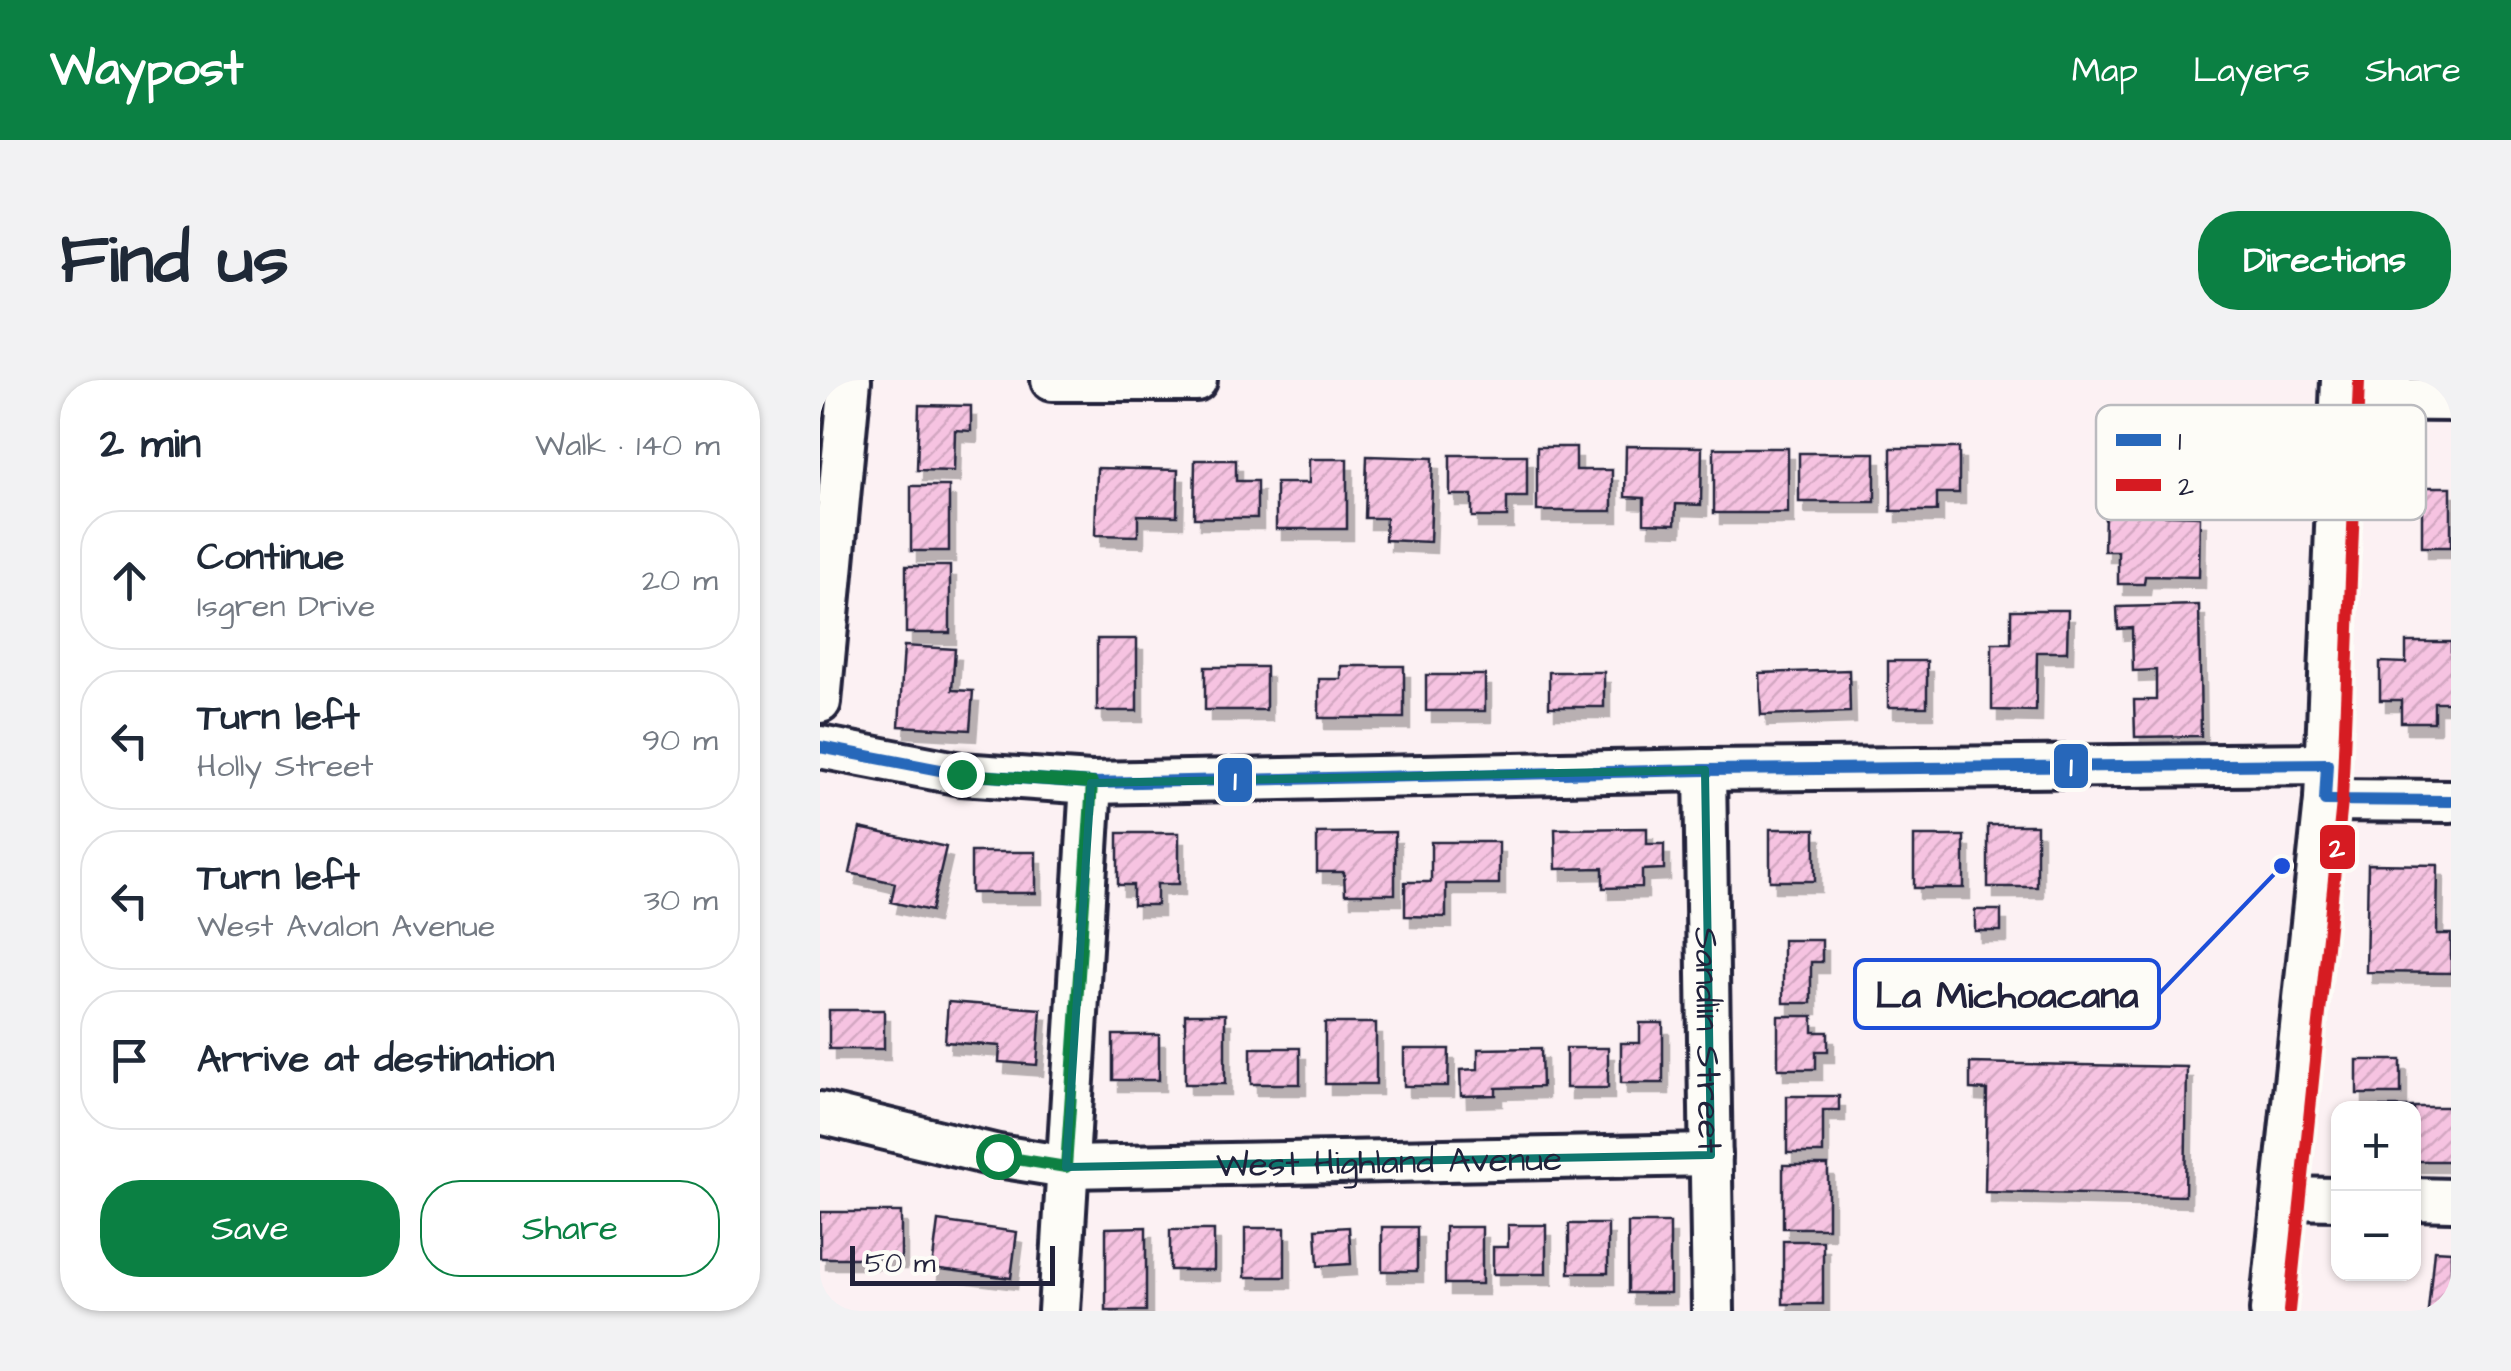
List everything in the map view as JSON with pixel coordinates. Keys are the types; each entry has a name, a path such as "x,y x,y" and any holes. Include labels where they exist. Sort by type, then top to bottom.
{"street":[{"path":"820,702 850,380"},
{"path":"1052,380 1196,380"},
{"path":"2342,389 2451,400"},
{"path":"2271,1311 2326,782 2337,520"},
{"path":"820,747 961,774 1092,783 1705,770 2326,782 2451,801"},
{"name":"Sandlin Street","path":"1705,770 1713,1311"},
{"path":"1059,1311 1092,783"},
{"name":"West Highland Avenue","path":"820,1113 998,1156 1066,1167 1711,1154"},
{"path":"2284,1198 2331,1199"},
{"path":"2421,1200 2451,1200"}],"highlighted area":[{"path":"1705,770 1711,1155 1066,1167 1091,783"}],"building":[{"path":"919,405 971,406 971,431 955,430 954,471 917,470"},
{"path":"1626,446 1702,447 1701,505 1676,504 1675,524 1644,523 1644,498 1625,497"},
{"path":"1537,447 1576,447 1576,470 1612,470 1612,511 1537,511"},
{"path":"1714,448 1788,448 1788,513 1714,513"},
{"path":"1891,448 1959,448 1959,493 1937,493 1937,511 1891,511"},
{"path":"1799,453 1875,453 1875,502 1799,502"},
{"path":"1450,455 1527,455 1527,497 1507,497 1507,517 1472,517 1472,495 1450,495"},
{"path":"1367,456 1433,458 1430,542 1385,540 1386,518 1365,518"},
{"path":"1309,459 1347,459 1347,529 1276,529 1276,483 1309,483"},
{"path":"1195,460 1236,460 1236,481 1257,481 1257,518 1194,518"},
{"path":"1097,468 1178,470 1177,516 1138,515 1138,536 1095,535"},
{"path":"911,486 949,486 949,551 911,551"},
{"path":"2426,487 2451,487 2451,547 2422,547"},
{"path":"2105,520 2200,520 2199,577 2145,576 2144,584 2118,584 2118,551 2104,551"},
{"path":"906,566 950,566 950,633 906,633"},
{"path":"2199,605 2201,736 2135,737 2134,700 2156,700 2156,670 2133,671 2132,628 2118,629 2117,607"},
{"path":"2011,610 2068,610 2067,652 2037,652 2036,711 1992,710 1992,643 2011,643"},
{"path":"1097,639 1137,639 1137,711 1097,711"},
{"path":"2406,642 2451,642 2451,702 2434,702 2434,722 2401,722 2401,700 2380,700 2380,662 2406,663"},
{"path":"904,646 955,649 952,690 973,691 970,730 899,726"},
{"path":"1888,661 1927,661 1927,707 1888,707"},
{"path":"1341,666 1404,666 1404,718 1319,718 1319,679 1341,679"},
{"path":"1205,667 1266,667 1266,710 1205,710"},
{"path":"1849,670 1850,712 1761,715 1759,673"},
{"path":"1549,672 1604,672 1604,707 1549,707"},
{"path":"1426,675 1485,675 1485,711 1426,711"},
{"path":"1988,825 2037,825 2037,887 1988,887"},
{"path":"860,828 946,847 931,911 891,902 895,883 850,873"},
{"path":"1647,828 1647,844 1664,844 1664,869 1642,870 1642,887 1603,888 1603,868 1556,869 1555,829"},
{"path":"1770,829 1815,829 1815,881 1770,881"},
{"path":"1395,832 1395,894 1345,894 1344,872 1317,872 1317,833"},
{"path":"1118,833 1179,833 1179,884 1157,884 1157,905 1133,905 1133,885 1118,885"},
{"path":"1914,836 1964,836 1964,888 1914,888"},
{"path":"1431,842 1499,842 1499,884 1446,884 1446,917 1405,916 1405,882 1431,882"},
{"path":"971,852 1036,852 1036,893 971,893"},
{"path":"2368,864 2438,865 2437,934 2451,934 2451,973 2366,972"},
{"path":"1975,910 2001,910 2001,931 1975,931"},
{"path":"1783,940 1822,940 1822,962 1811,962 1811,1003 1783,1003"},
{"path":"948,1002 1041,1009 1037,1065 999,1062 1000,1046 945,1042"},
{"path":"829,1010 884,1010 884,1049 829,1049"},
{"path":"1185,1014 1225,1014 1225,1084 1185,1084"},
{"path":"1778,1016 1813,1016 1813,1032 1828,1032 1828,1051 1816,1051 1816,1069 1778,1069"},
{"path":"1325,1023 1376,1023 1376,1084 1325,1084"},
{"path":"1640,1023 1663,1023 1663,1083 1621,1083 1621,1043 1640,1043"},
{"path":"1113,1035 1159,1035 1159,1080 1113,1080"},
{"path":"1251,1048 1300,1048 1300,1084 1251,1084"},
{"path":"1541,1048 1542,1087 1496,1088 1496,1095 1461,1096 1460,1070 1478,1069 1478,1049"},
{"path":"1566,1048 1608,1048 1608,1088 1566,1088"},
{"path":"1404,1049 1449,1049 1448,1086 1404,1086"},
{"path":"2357,1060 2401,1060 2401,1094 2357,1094"},
{"path":"1970,1063 2187,1067 2185,1196 1985,1192 1987,1090 1970,1089"},
{"path":"1787,1096 1839,1096 1839,1110 1823,1110 1823,1153 1787,1153"},
{"path":"2421,1107 2451,1107 2451,1161 2421,1161"},
{"path":"1783,1165 1828,1165 1828,1228 1783,1228"},
{"path":"820,1212 901,1212 901,1258 820,1258"},
{"path":"938,1221 1017,1232 1011,1278 932,1268"},
{"path":"1628,1223 1670,1223 1670,1293 1628,1293"},
{"path":"1569,1224 1608,1224 1608,1273 1569,1273"},
{"path":"1508,1225 1546,1225 1546,1274 1493,1274 1493,1247 1508,1247"},
{"path":"1146,1227 1146,1311 1106,1311 1106,1228"},
{"path":"1349,1227 1351,1264 1318,1266 1316,1229"},
{"path":"1382,1227 1417,1227 1417,1271 1382,1271"},
{"path":"1445,1227 1482,1227 1482,1284 1445,1284"},
{"path":"1245,1228 1285,1228 1285,1277 1245,1277"},
{"path":"1170,1230 1214,1230 1214,1270 1170,1270"},
{"path":"1783,1241 1823,1241 1823,1304 1783,1304"},
{"path":"2434,1250 2451,1251 2451,1311 2428,1311"}],"transit line":[{"name":"2","path":"2358,405 2359,381"},
{"name":"2","path":"2289,1311 2342,802 2353,520"},
{"name":"1","path":"820,747 961,774 1091,783 1705,770 2327,764 2325,800 2451,801"}],"place":[{"name":"La Michoacana","path":"2282,866"}],"route":[{"path":"961,774 1092,783 1066,1167 998,1156"}]}
